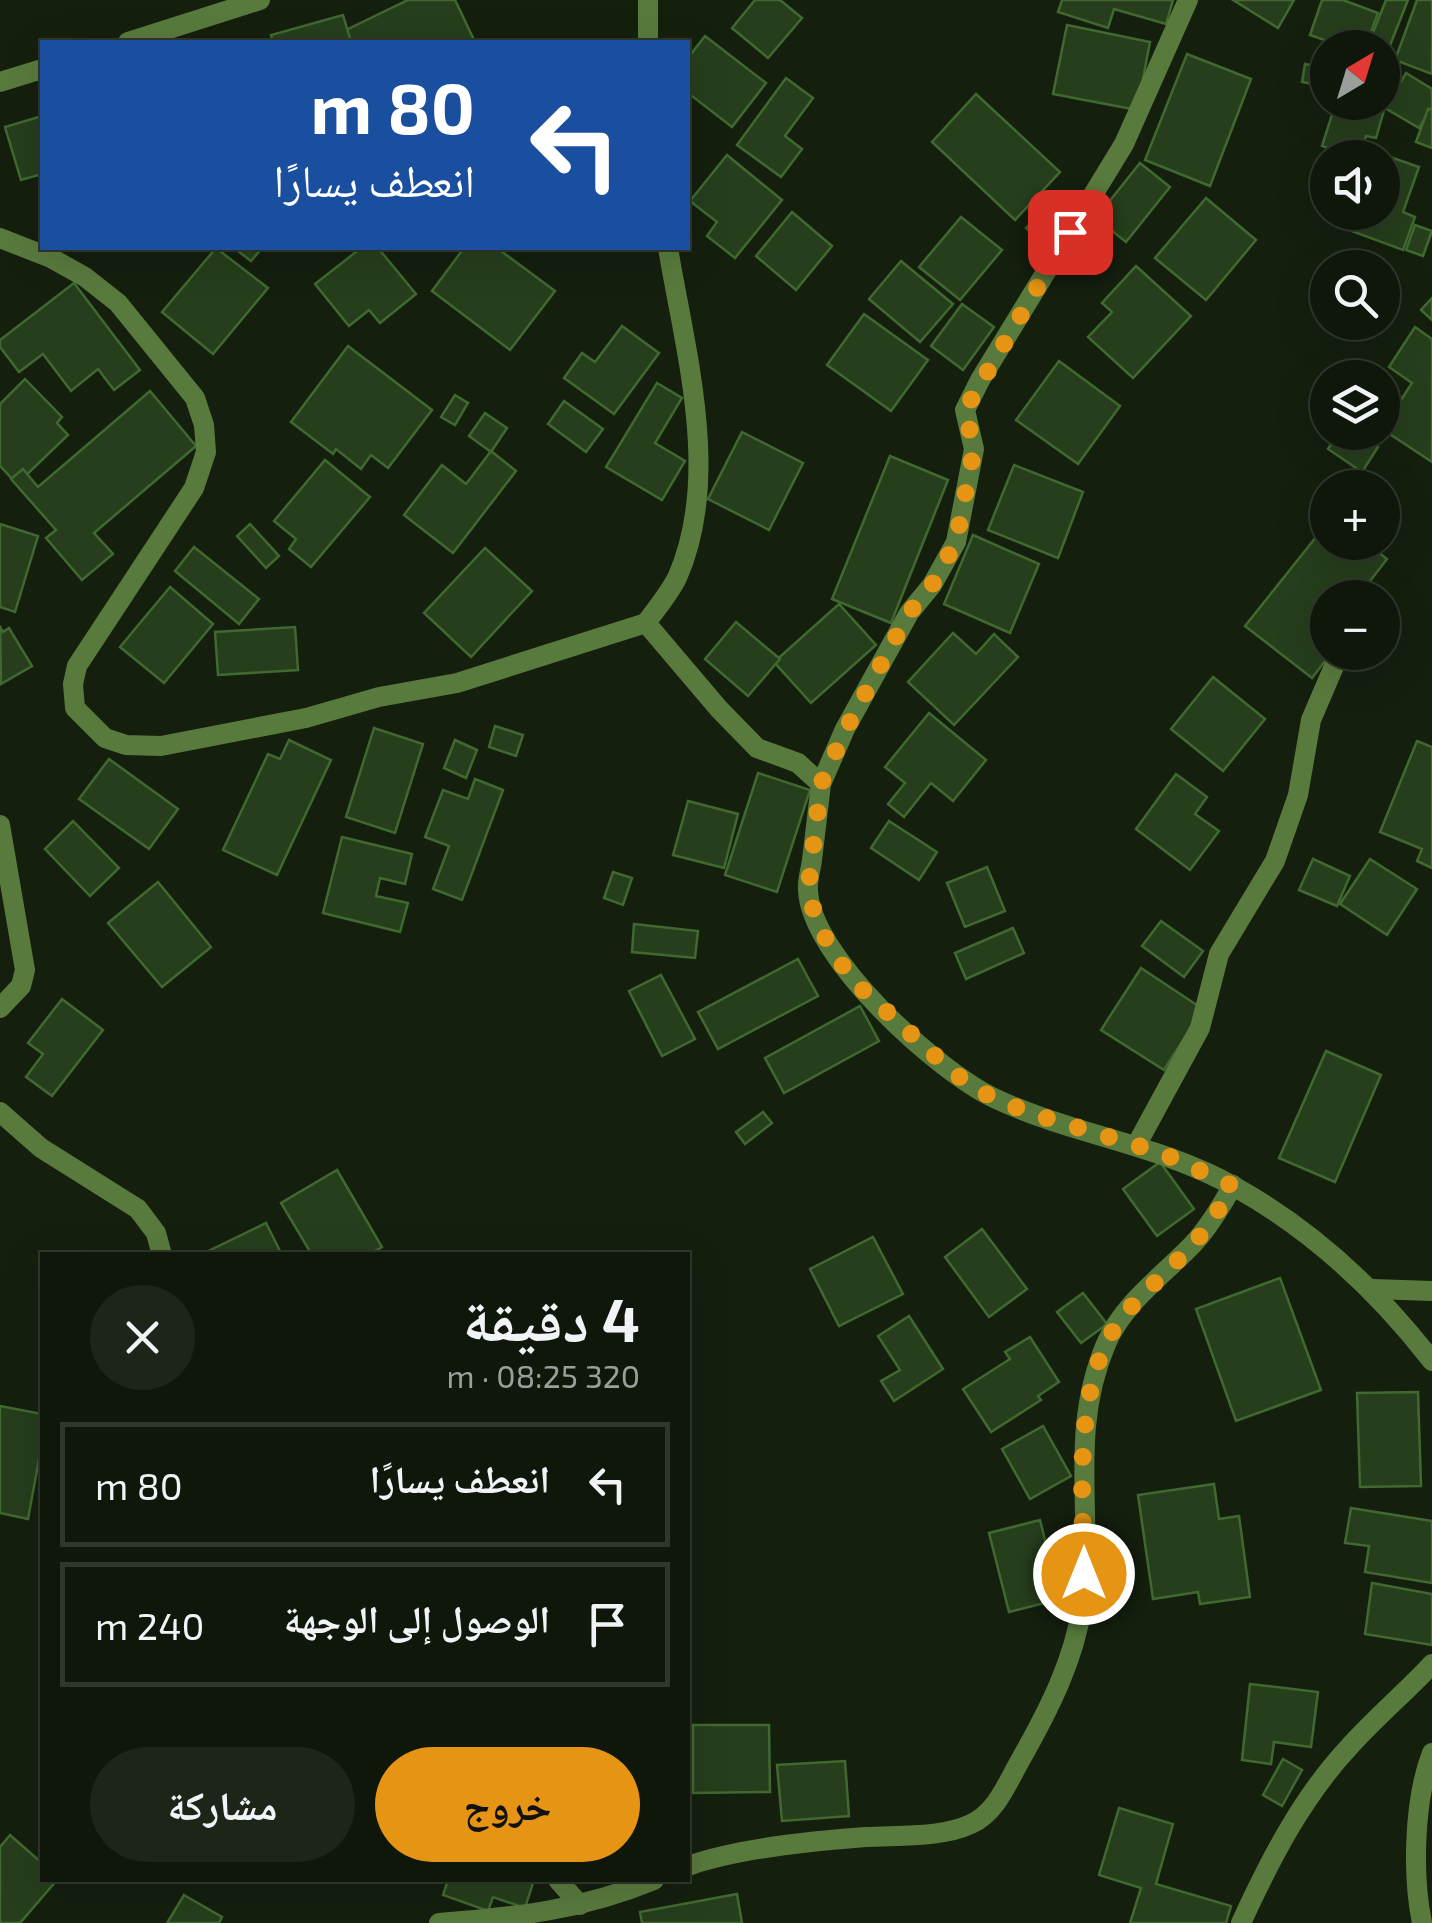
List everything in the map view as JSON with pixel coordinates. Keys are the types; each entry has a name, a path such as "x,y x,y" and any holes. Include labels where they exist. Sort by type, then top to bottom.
{"street":[{"path":"134,40 260,0"},
{"path":"648,0 648,40"},
{"path":"1188,0 1124,144 965,410 974,449 956,542 932,585 909,613 821,784 808,890 818,926 851,979 955,1074 991,1097 1030,1113 1137,1144 1233,1186 1299,1226 1373,1289 1432,1361"},
{"path":"0,82 40,70"},
{"path":"0,238 51,258 85,277 118,303 195,398 204,425 206,452 194,488 77,666 73,684 74,708 105,738 126,745 161,746 457,683 646,623 676,580 690,539 696,502 694,412 668,250"},
{"path":"646,623 719,709 758,748 798,763 821,784"},
{"path":"1137,1144 1200,1028 1219,954 1275,861 1298,795 1311,720 1333,670"},
{"path":"0,1008 21,986 25,970 1,839"},
{"path":"0,1112 41,1148 138,1209 156,1233 161,1252"},
{"path":"690,1866 810,1841 936,1832 970,1824 992,1810 1044,1718 1074,1646 1083,1590 1082,1457 1086,1415 1106,1341 1124,1315 1198,1238 1233,1186"},
{"path":"1373,1289 1432,1290"},
{"path":"1241,1923 1274,1852 1314,1792 1348,1748 1432,1664"},
{"path":"1422,1923 1417,1900 1419,1815 1432,1753"},
{"path":"560,1882 580,1905"},
{"path":"439,1923 537,1915 648,1882"}],"building":[{"path":"408,0 455,0 474,40 349,40 344,31"},
{"path":"755,0 780,0 802,18 768,58 732,28"},
{"path":"1062,0 1173,0 1166,24 1114,9 1108,28 1058,12"},
{"path":"1233,0 1294,0 1278,28"},
{"path":"1322,0 1343,0 1378,13 1372,30 1312,30"},
{"path":"1386,0 1408,0 1396,30 1374,30"},
{"path":"1417,0 1432,0 1432,74 1400,62 1400,46"},
{"path":"343,15 350,40 272,40 271,35"},
{"path":"1067,25 1150,42 1137,110 1053,94"},
{"path":"705,36 766,83 732,127 690,95 690,55"},
{"path":"1187,54 1251,79 1210,186 1145,160"},
{"path":"1305,64 1310,65 1310,83 1302,82"},
{"path":"1406,73 1432,89 1432,107 1419,128 1400,117 1400,83"},
{"path":"786,78 813,98 785,136 802,149 781,177 737,145"},
{"path":"976,94 1060,172 1015,220 932,142"},
{"path":"1428,109 1432,110 1432,148 1416,142"},
{"path":"40,117 40,175 21,180 5,127"},
{"path":"1330,120 1381,120 1376,138 1324,140"},
{"path":"727,155 782,200 735,258 707,236 717,222 690,201"},
{"path":"1400,160 1419,167 1403,212 1415,217 1403,250 1349,230 1400,230"},
{"path":"1140,163 1170,187 1126,242 1096,218"},
{"path":"1206,198 1256,240 1206,300 1155,258"},
{"path":"1048,205 1062,219 1041,242 1026,228"},
{"path":"792,212 832,246 796,290 756,256"},
{"path":"961,217 1002,250 960,300 919,267"},
{"path":"1415,225 1432,231 1423,256 1406,250"},
{"path":"214,250 268,288 213,354 162,312"},
{"path":"237,250 260,250 251,261"},
{"path":"358,250 380,250 416,294 380,323 369,310 349,326 315,284"},
{"path":"463,250 500,250 555,291 510,350 432,291"},
{"path":"901,261 953,304 920,342 869,299"},
{"path":"1136,266 1191,316 1133,378 1088,337 1112,312 1102,303"},
{"path":"74,283 140,370 114,390 98,369 71,391 43,354 19,372 0,347 0,340"},
{"path":"1432,298 1432,320 1421,310"},
{"path":"962,304 994,327 963,370 931,346"},
{"path":"864,314 928,360 891,411 827,365"},
{"path":"622,326 659,353 614,414 564,378 582,353 595,362"},
{"path":"1415,327 1432,339 1432,462 1400,441 1400,401 1412,383 1400,375 1400,360 1394,360"},
{"path":"348,346 432,410 388,468 371,455 361,469 336,449 333,454 291,422"},
{"path":"1059,361 1120,406 1078,464 1016,420"},
{"path":"25,379 62,417 57,423 68,435 17,484 0,466 0,404"},
{"path":"657,383 682,398 655,443 685,461 662,500 606,467"},
{"path":"150,391 196,446 94,533 113,554 82,580 46,538 56,530 11,479 23,469 38,487"},
{"path":"455,395 468,403 455,425 441,417"},
{"path":"564,401 603,429 586,452 548,424"},
{"path":"485,413 507,428 491,452 469,436"},
{"path":"742,432 803,463 769,530 708,499"},
{"path":"1329,450 1376,450 1363,470"},
{"path":"491,451 516,471 453,553 404,515 442,465 466,484"},
{"path":"890,456 948,480 891,623 832,599"},
{"path":"325,460 370,497 311,567 289,549 296,539 274,521"},
{"path":"1014,465 1083,492 1058,558 988,530"},
{"path":"0,524 38,536 15,612 0,607"},
{"path":"250,524 279,556 266,568 237,536"},
{"path":"973,535 1039,564 1010,633 944,604"},
{"path":"1310,545 1310,560 1386,560 1371,580 1310,580 1310,670 1318,670 1312,678 1245,626"},
{"path":"194,547 259,599 239,624 175,571"},
{"path":"485,548 532,591 471,657 424,613"},
{"path":"170,587 213,624 164,683 120,647"},
{"path":"839,604 876,645 811,703 774,662"},
{"path":"736,622 780,659 748,696 705,659"},
{"path":"0,627 3,632 9,628 32,666 1,684"},
{"path":"295,627 298,670 218,675 215,632"},
{"path":"953,633 976,654 994,634 1018,657 954,725 908,682"},
{"path":"1213,677 1265,719 1223,771 1171,729"},
{"path":"929,713 986,760 953,801 931,783 904,817 888,804 905,783 885,767"},
{"path":"495,726 523,735 516,756 489,747"},
{"path":"374,728 423,744 395,833 346,817"},
{"path":"289,740 331,760 277,875 223,850 268,754 280,759"},
{"path":"455,740 477,750 466,778 444,768"},
{"path":"1417,741 1432,747 1432,868 1417,861 1422,849 1380,832"},
{"path":"109,759 178,809 149,849 79,799"},
{"path":"758,773 810,790 777,892 725,875"},
{"path":"1176,774 1207,797 1195,814 1219,831 1190,870 1136,829"},
{"path":"475,779 503,790 462,900 433,889 449,846 425,837 443,790 468,799"},
{"path":"688,801 738,814 724,868 673,855"},
{"path":"73,821 119,868 90,896 45,849"},
{"path":"889,821 937,852 919,880 871,848"},
{"path":"342,837 412,854 405,884 380,878 376,896 408,903 400,932 323,913"},
{"path":"1313,859 1350,876 1337,906 1299,890"},
{"path":"1370,859 1417,889 1387,935 1340,904"},
{"path":"987,867 1005,911 965,927 947,883"},
{"path":"613,872 632,878 623,905 604,898"},
{"path":"158,882 211,947 162,987 108,923"},
{"path":"1161,921 1203,951 1184,977 1142,946"},
{"path":"634,924 698,931 695,958 632,952"},
{"path":"1013,928 1024,953 966,979 955,953"},
{"path":"798,959 818,996 718,1049 698,1012"},
{"path":"1141,968 1203,1009 1164,1070 1101,1030"},
{"path":"661,975 695,1039 662,1056 629,991"},
{"path":"62,999 103,1030 52,1096 26,1077 43,1054 28,1043"},
{"path":"860,1006 879,1041 784,1093 765,1058"},
{"path":"1326,1051 1381,1075 1335,1182 1279,1158"},
{"path":"763,1112 772,1123 745,1144 736,1132"},
{"path":"1160,1162 1194,1209 1157,1236 1123,1189"},
{"path":"337,1170 382,1247 373,1252 310,1252 281,1203"},
{"path":"266,1223 280,1252 206,1252"},
{"path":"982,1229 1027,1289 989,1317 945,1257"},
{"path":"873,1237 903,1294 839,1326 810,1269"},
{"path":"1280,1278 1321,1390 1236,1421 1196,1309"},
{"path":"1083,1293 1107,1324 1081,1343 1057,1312"},
{"path":"909,1316 943,1369 894,1401 881,1381 900,1370 878,1336"},
{"path":"1030,1337 1059,1382 1038,1396 1041,1400 991,1432 963,1389 1010,1359 1005,1352"},
{"path":"1418,1392 1421,1486 1360,1487 1357,1393"},
{"path":"0,1406 40,1414 40,1454 28,1519 0,1513"},
{"path":"1043,1426 1071,1476 1030,1499 1002,1449"},
{"path":"1214,1484 1219,1519 1239,1516 1250,1597 1200,1604 1198,1592 1153,1599 1138,1495"},
{"path":"1351,1508 1432,1521 1432,1583 1365,1572 1369,1546 1345,1543"},
{"path":"1040,1520 1060,1599 1009,1612 989,1533"},
{"path":"1372,1583 1432,1594 1432,1645 1365,1634"},
{"path":"1250,1684 1318,1692 1311,1747 1274,1742 1271,1764 1242,1760"},
{"path":"693,1725 769,1725 770,1792 693,1793"},
{"path":"1283,1759 1302,1770 1282,1806 1263,1795"},
{"path":"845,1761 849,1816 782,1821 777,1765"},
{"path":"1119,1808 1173,1824 1156,1884 1231,1906 1226,1923 1130,1923 1141,1888 1099,1875"},
{"path":"10,1835 40,1861 40,1882 55,1882 20,1923 0,1923 0,1847"},
{"path":"447,1882 533,1882 525,1908 493,1897 488,1911 443,1895"},
{"path":"737,1894 742,1923 642,1923 640,1912"},
{"path":"184,1895 222,1917 219,1923 167,1923"}],"route":[{"path":"1070,232 965,410 974,449 956,542 932,585 909,613 821,784 808,890 818,926 851,979 955,1074 991,1097 1030,1113 1137,1144 1233,1186 1198,1238 1124,1315 1106,1341 1086,1415 1082,1457 1084,1574"}]}
